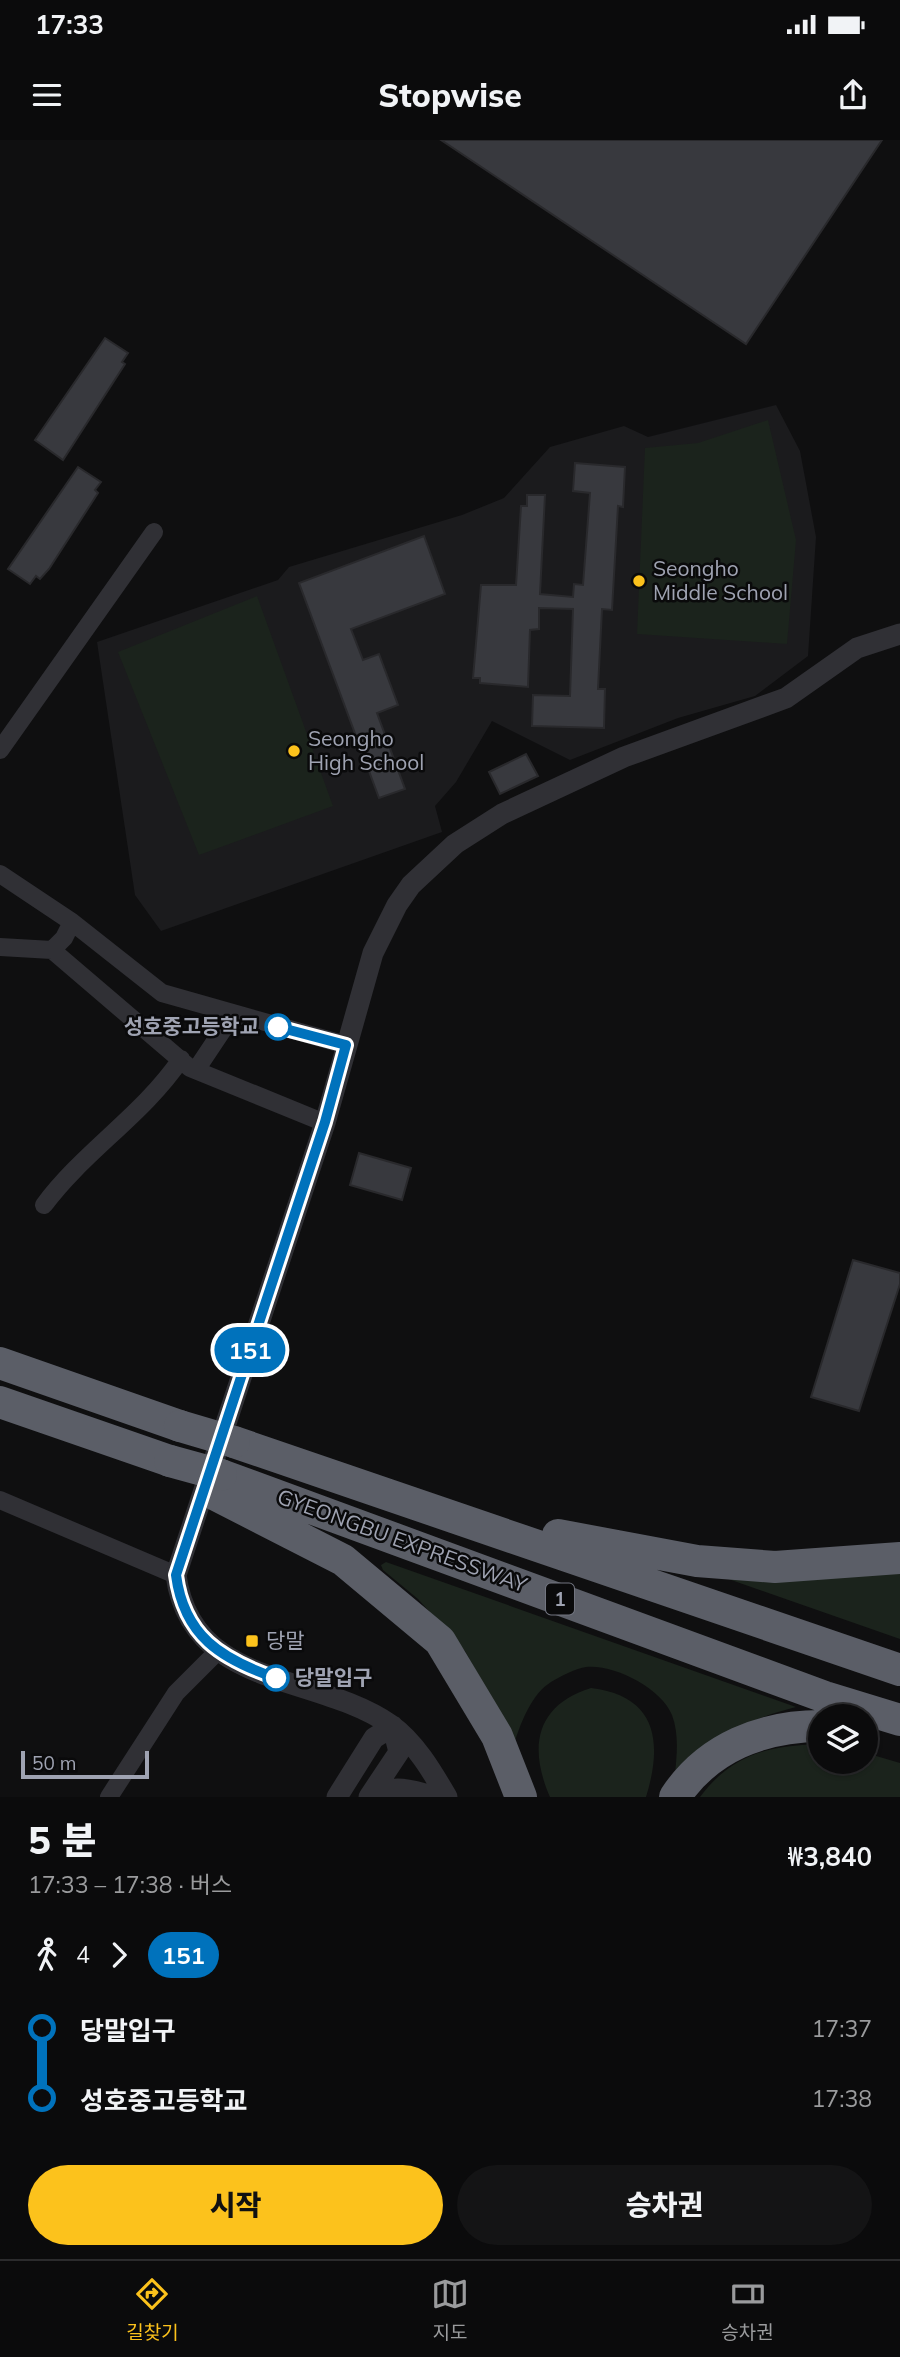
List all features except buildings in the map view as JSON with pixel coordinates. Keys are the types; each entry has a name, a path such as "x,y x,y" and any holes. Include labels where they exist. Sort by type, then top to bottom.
{"highway":[{"name":"GYEONGBU EXPRESSWAY","path":"0,1363 900,1670"},
{"path":"0,1402 218,1485 343,1560 440,1641 497,1736 522,1797"},
{"name":"GYEONGBU EXPRESSWAY","path":"218,1485 825,1697 900,1720"},
{"path":"456,1517 710,1562 775,1567 900,1558"},
{"path":"675,1797 683,1785 727,1745 791,1726 808,1726"},
{"path":"878,1732 900,1736"}],"street":[{"path":"0,750 154,531"},
{"path":"447,1797 429,1766 393,1726 354,1706 260,1672 217,1652 187,1616 179,1600 176,1575 325,1122 373,953 385,927 411,885 455,844 502,814 561,784 624,757 786,698 857,649 900,634"},
{"path":"0,874 72,922 162,993 232,1016 346,1045"},
{"path":"52,950 64,938 72,922"},
{"path":"0,947 52,950 188,1065 325,1122"},
{"path":"44,1205 66,1175 167,1080 188,1065 232,1016"},
{"path":"0,1500 176,1575"},
{"path":"109,1797 176,1693 217,1652"},
{"path":"337,1797 374,1738 393,1726"},
{"path":"370,1797 398,1752 393,1726"},
{"path":"370,1797 383,1788 405,1789 435,1797"}],"shaded area":[{"path":"776,405 800,451 816,537 808,656 755,696 678,718 570,760 492,721 456,782 435,806 442,832 161,931 135,895 97,642 278,580 289,567 462,515 504,498 550,447 624,426 648,437"},
{"path":"768,420 796,540 787,644 637,634 645,448 698,443"},
{"path":"257,596 333,806 199,855 118,652"},
{"path":"386,1562 796,1707 761,1718 731,1732 703,1750 675,1774 676,1729 666,1705 647,1687 623,1674 610,1669 586,1667 563,1675 538,1693 528,1708 515,1741 465,1651 418,1599 383,1570 381,1565"},
{"path":"900,1571 900,1639 717,1575"},
{"path":"591,1688 613,1693 630,1701 642,1712 650,1725 654,1758 646,1797 550,1797 539,1761 542,1730 558,1705"},
{"path":"808,1745 808,1774 878,1774 878,1757 900,1763 900,1797 700,1797 726,1770 739,1761 785,1747"}],"bus line":[{"name":"151","path":"276,1678 217,1652 203,1638 179,1600 176,1575 325,1122 346,1045 278,1027"}],"place":[{"name":"Seongho Middle School","path":"639,581"},
{"name":"Seongho High School","path":"294,751"},
{"name":"성호중고등학교","path":"278,1027"},
{"name":"당말","path":"252,1641"},
{"name":"당말입구","path":"276,1678"}]}
